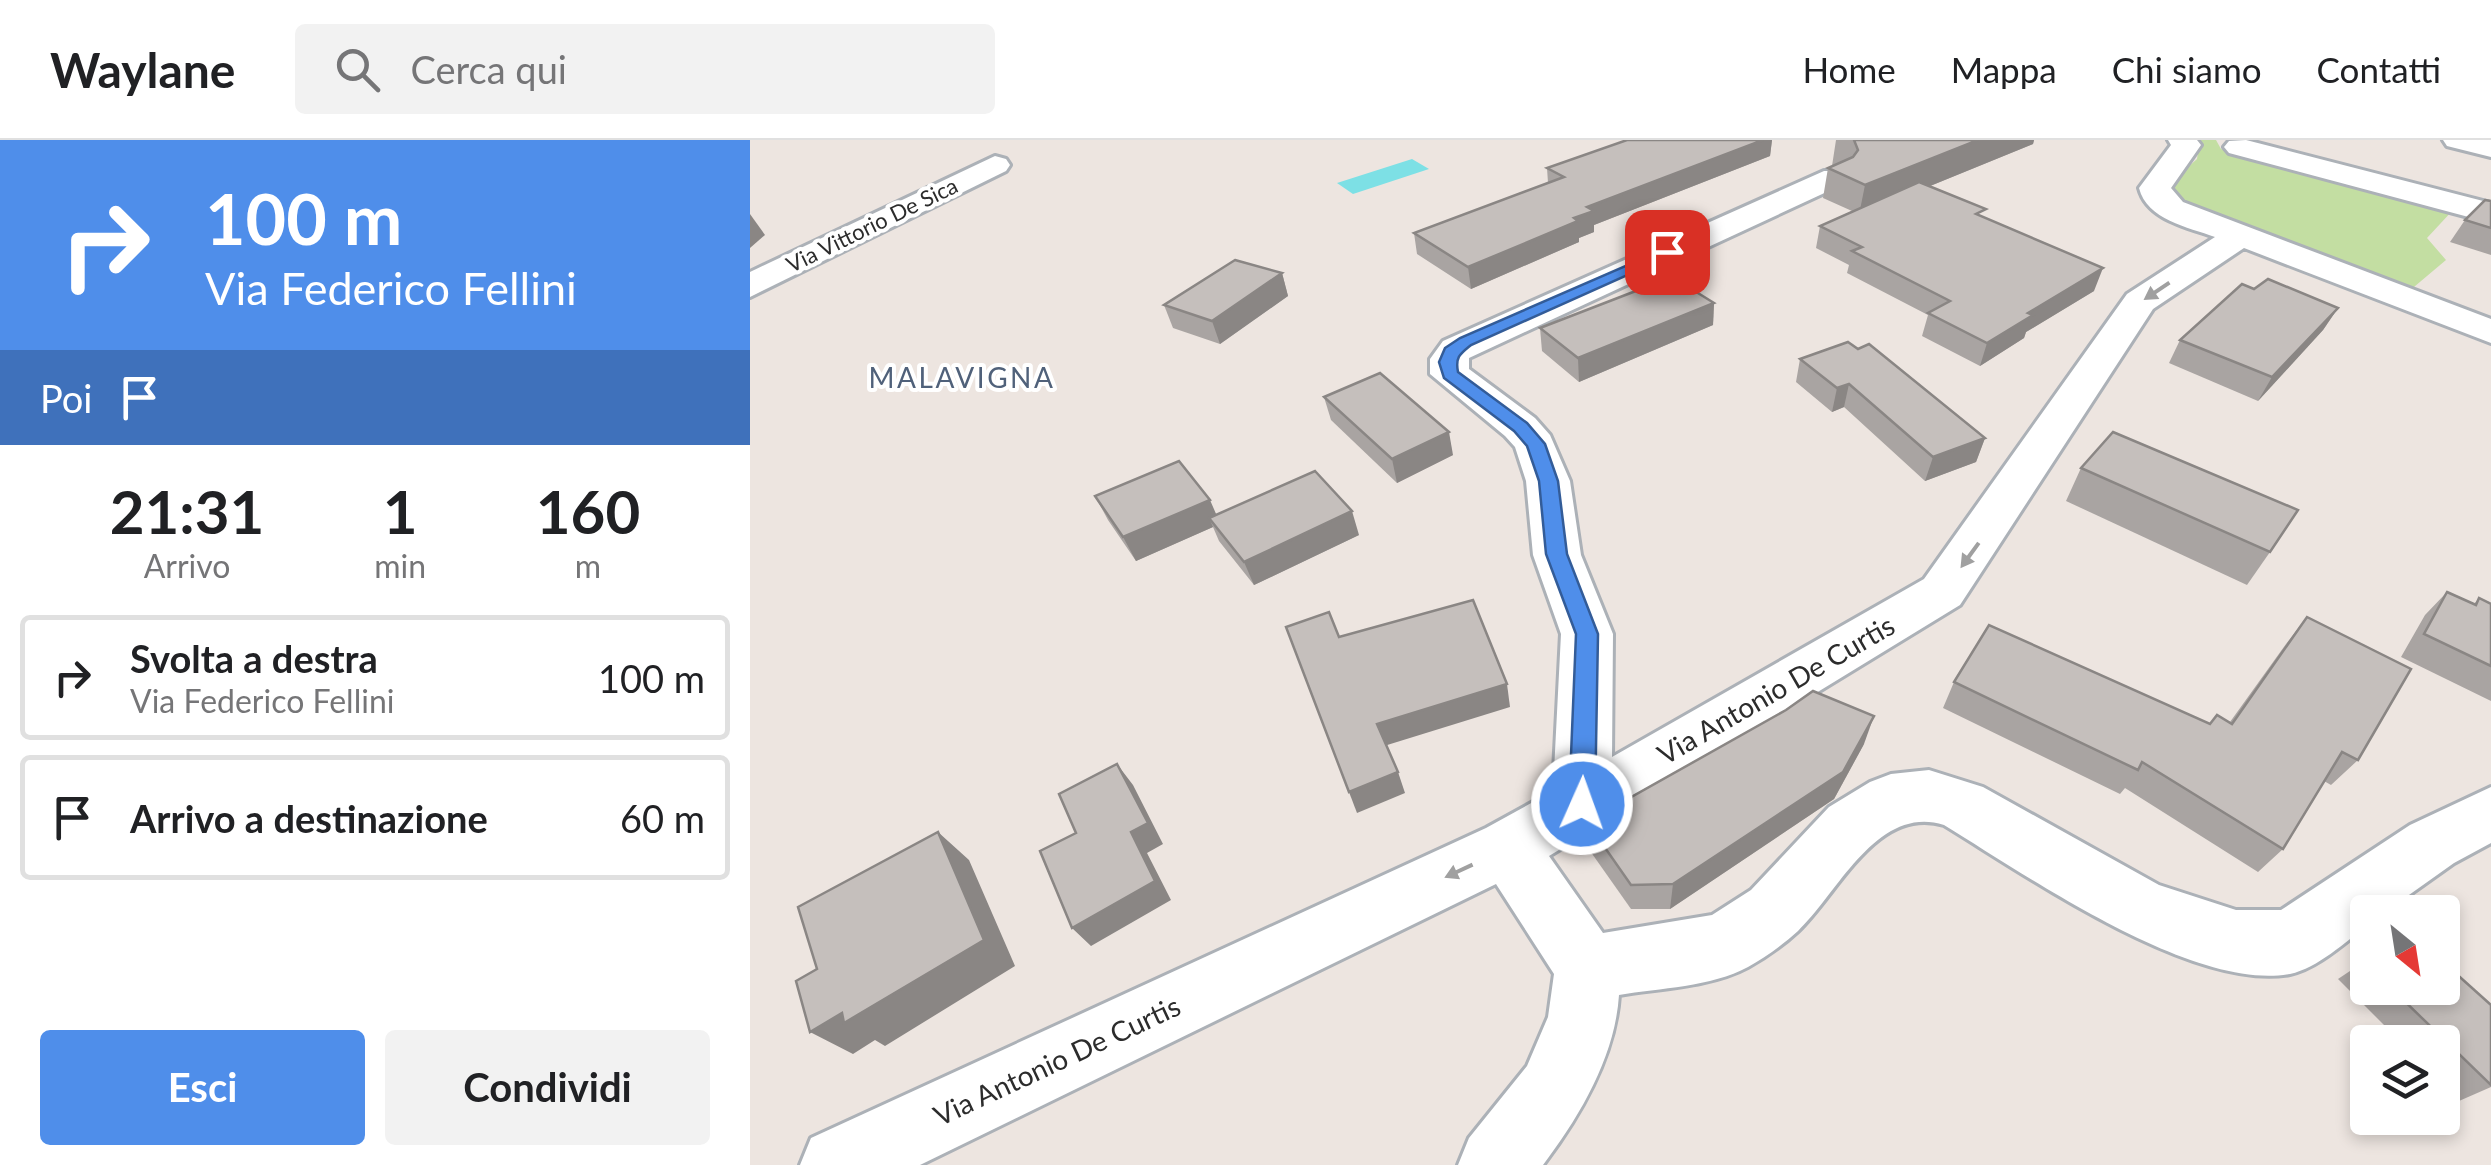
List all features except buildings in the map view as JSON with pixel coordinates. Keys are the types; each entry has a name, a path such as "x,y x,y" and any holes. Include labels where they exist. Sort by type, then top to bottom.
{"street":[{"path":"2182,140 2186,145 2154,188 2158,198 2238,237 2491,332"},
{"path":"2457,140 2491,148"},
{"path":"2239,147 2491,214"},
{"name":"Via Vittorio De Sica","path":"750,286 995,165"},
{"path":"1582,804 1587,634 1556,554 1548,481 1536,444 1520,427 1450,374 1451,352 1483,334 1835,177"},
{"name":"Via Antonio De Curtis","path":"838,1165 1508,848 1942,592 2140,302 2238,237"},
{"path":"1588,968 1724,945 1774,911 1850,826 1891,800 1929,794 1962,805 2142,910 2236,942 2290,942 2432,844 2491,813"},
{"path":"1496,1165 1554,1092 1583,1018 1588,968 1508,848"}],"green space":[{"path":"2195,140 2216,140 2221,149 2453,210 2427,238 2446,260 2408,292 2184,206 2166,187 2197,159 2199,145"}],"water":[{"path":"1412,159 1429,169 1353,194 1337,183"}],"district":[{"name":"MALAVIGNA","path":"962,378"}],"route":[{"path":"1582,804 1587,634 1556,554 1548,481 1536,444 1520,427 1450,374 1448,362 1451,352 1466,342 1667,252"}]}
